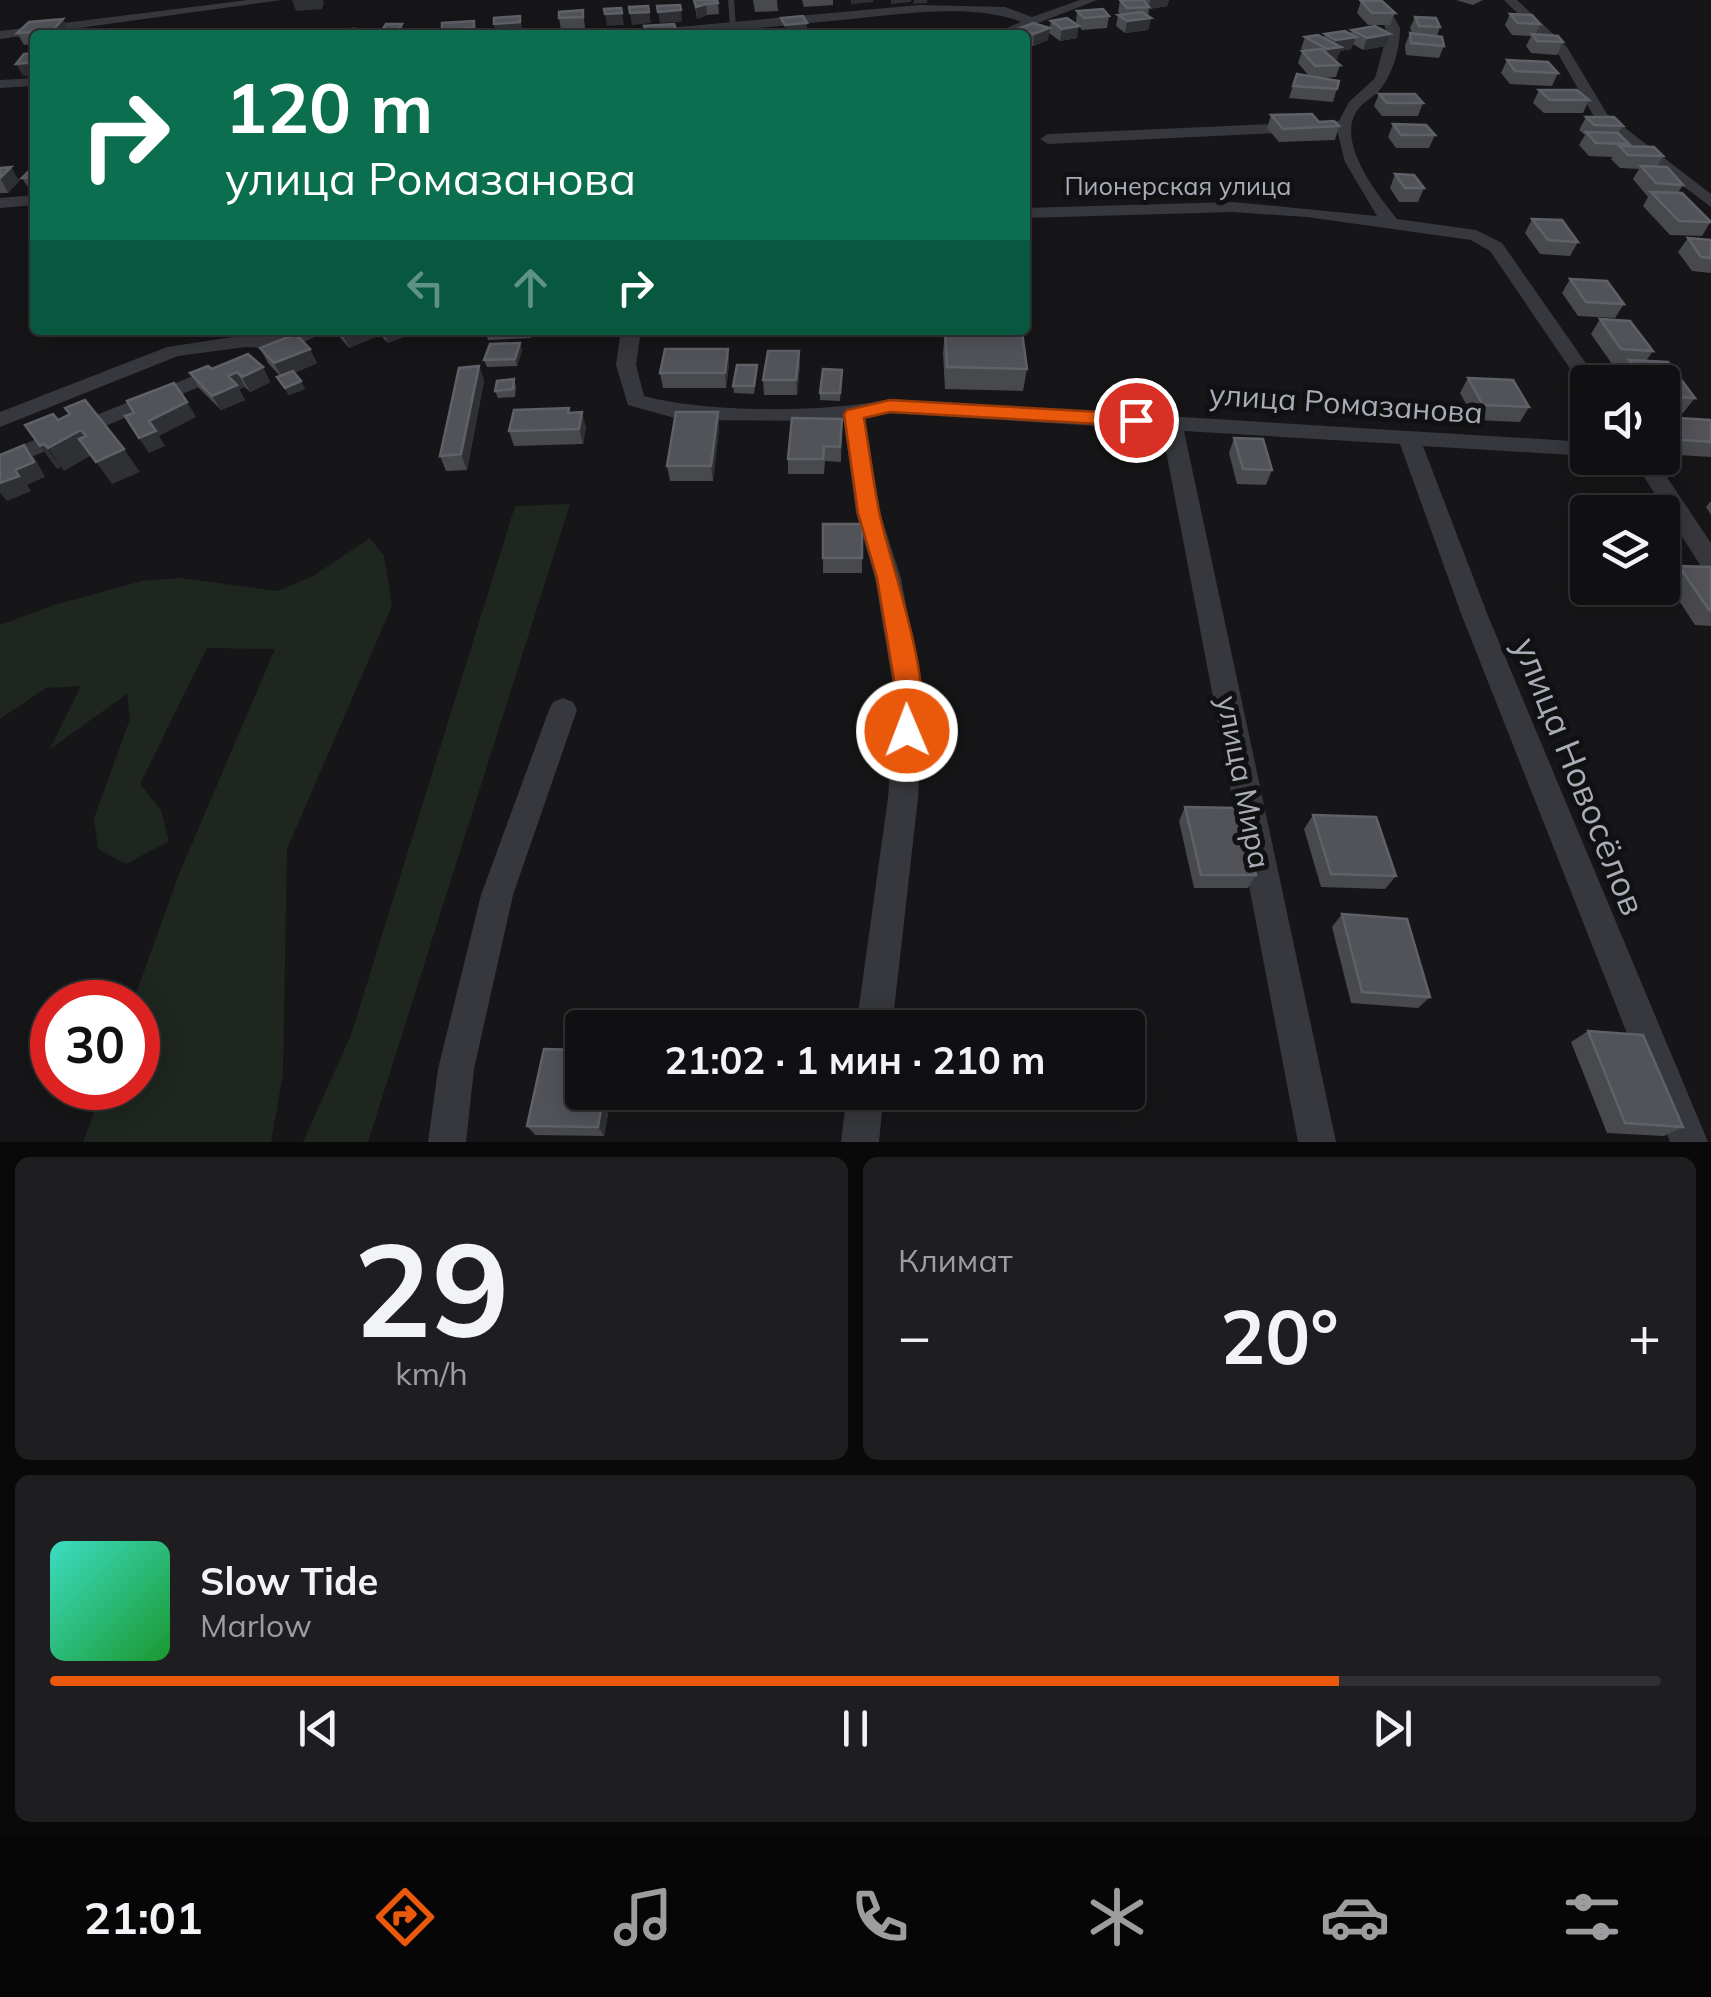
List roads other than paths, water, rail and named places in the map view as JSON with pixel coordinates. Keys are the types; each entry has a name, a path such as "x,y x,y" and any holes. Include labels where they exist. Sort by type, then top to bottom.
{"street":[{"path":"39,30 276,0"},
{"path":"1008,30 1090,0"},
{"path":"1366,0 1391,20 1396,28 1395,38 1381,79 1358,97 1344,126 1345,139 1352,194 1390,221"},
{"path":"1510,0 1550,35 1575,69 1600,117 1711,202"},
{"path":"688,30 919,9 990,10 1030,21"},
{"path":"0,35 30,31"},
{"path":"0,84 30,82"},
{"path":"1048,139 1344,126"},
{"path":"1308,212 1352,194"},
{"path":"0,203 30,200"},
{"name":"Пионерская улица","path":"1030,212 1233,208 1308,212 1390,221 1489,240 1577,365"},
{"path":"0,463 308,335"},
{"name":"улица Ромазанова","path":"629,335 626,365 635,400 682,414 854,414 890,406 1570,448"},
{"path":"6,415 174,351 246,341 288,343"},
{"path":"854,414 868,513 888,578 909,698 903,798 876,1010"},
{"name":"улица Мира","path":"1171,422 1317,1142"},
{"name":"улица Новосёлов","path":"1408,435 1475,616 1690,1142"},
{"path":"1653,475 1711,562"},
{"path":"447,1142 456,1070 497,895 563,710"},
{"path":"860,1142 864,1110"}],"lane":[{"path":"731,0 732,26"}]}
